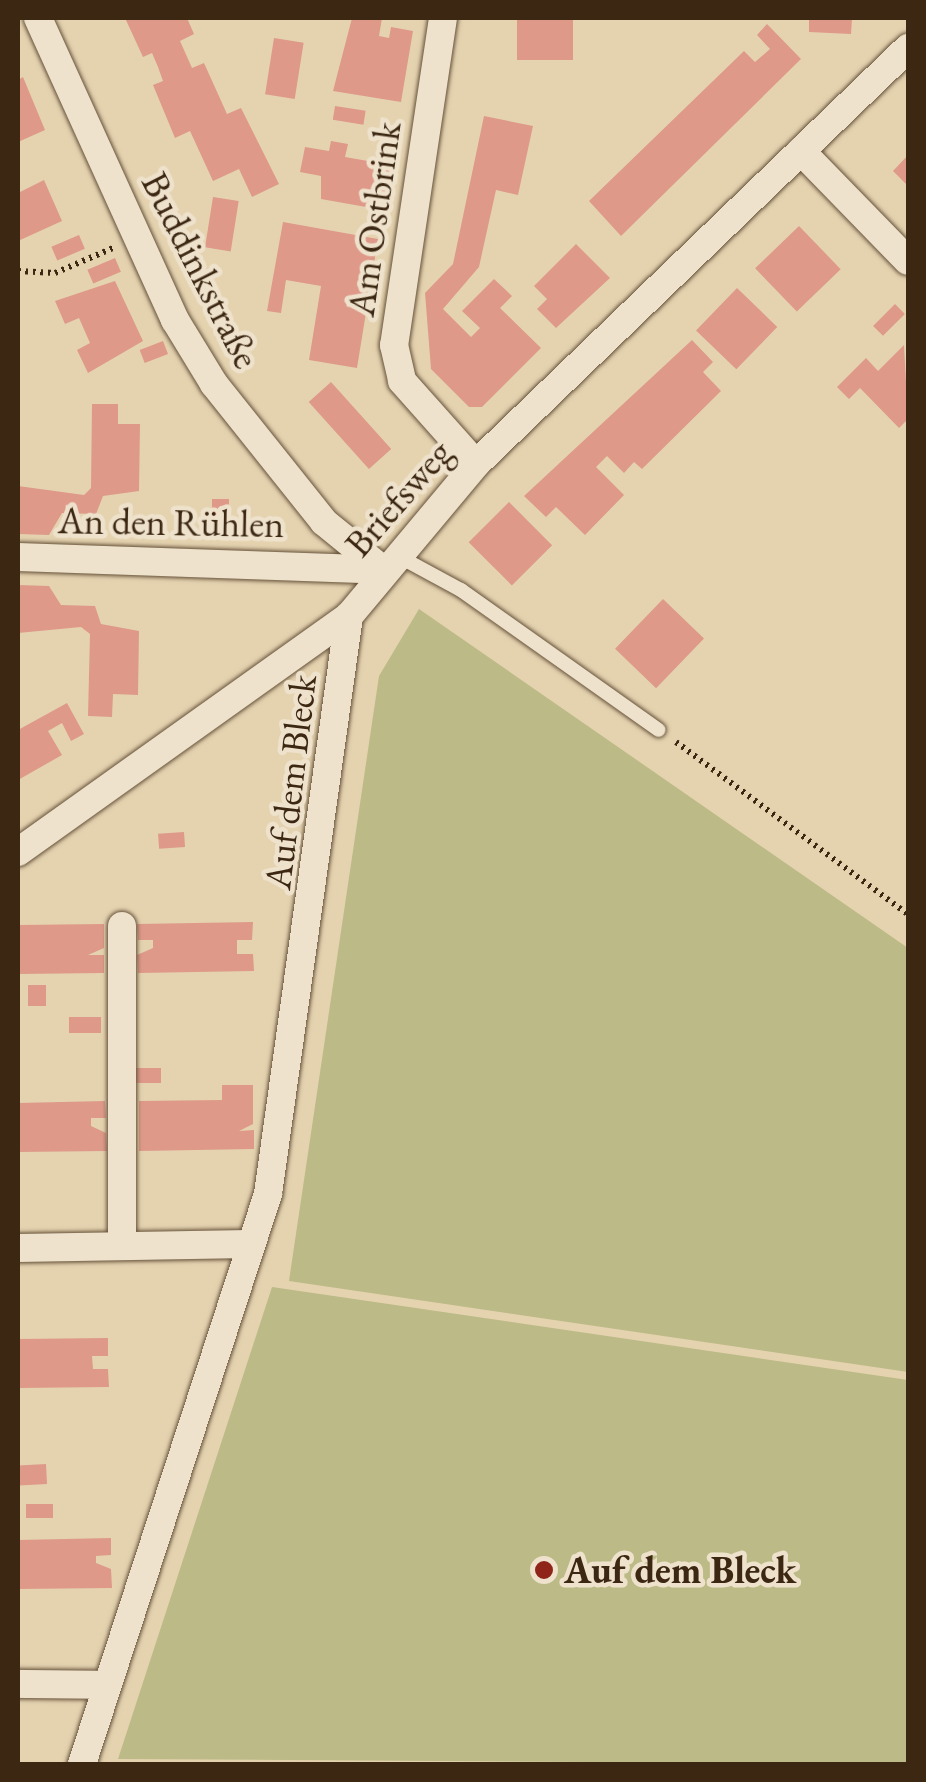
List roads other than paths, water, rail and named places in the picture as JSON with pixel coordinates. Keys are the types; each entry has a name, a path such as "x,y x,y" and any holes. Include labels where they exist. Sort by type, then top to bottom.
{"street":[{"name":"Buddinkstraße","path":"38,18 138,237 214,384 324,522 390,563"},
{"name":"Am Ostbrink","path":"442,18 394,345 402,381 476,464"},
{"name":"Briefsweg","path":"18,852 349,616 476,464 908,48"},
{"path":"802,151 908,261"},
{"name":"An den Rühlen","path":"18,557 390,563"},
{"name":"Auf dem Bleck","path":"82,1764 282,1136 349,616"},
{"path":"122,926 122,1246"},
{"path":"18,1248 249,1244"},
{"path":"18,1684 107,1686"}],"lane":[{"path":"390,563 460,590 659,730"}],"place":[{"name":"Auf dem Bleck","path":"544,1570"}]}
